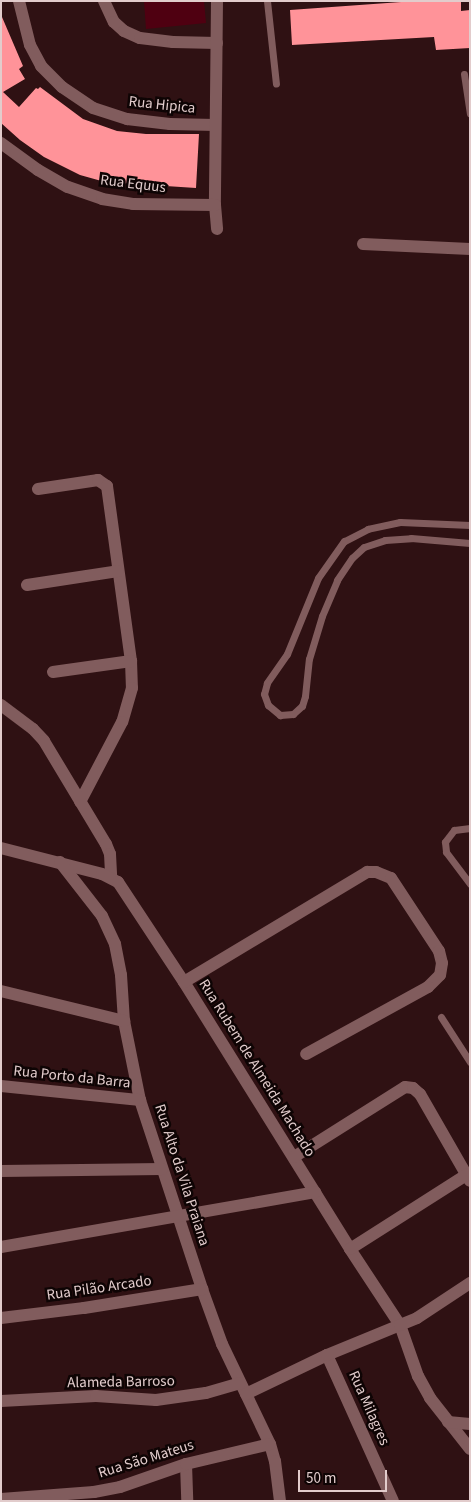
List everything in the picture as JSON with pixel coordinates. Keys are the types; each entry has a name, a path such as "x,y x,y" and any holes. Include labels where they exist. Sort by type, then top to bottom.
{"street":[{"name":"Rua Hipica","path":"19,1 30,44 41,66 62,87 94,108 127,119 170,124 215,125"},
{"path":"104,1 114,22 124,31 140,38 173,42 217,43"},
{"path":"216,1 215,205 217,229"},
{"name":"Rua Equus","path":"1,143 38,170 68,187 102,199 133,204 215,205"},
{"path":"363,244 470,248"},
{"path":"38,489 98,480 104,482 107,486 131,661 132,688 122,722 80,802"},
{"path":"27,585 118,572"},
{"path":"53,672 131,661"},
{"path":"1,705 33,728 44,741 110,854 111,876 1,848"},
{"name":"Rua Alto da Vila Praiana","path":"60,862 102,916 110,932 121,975 124,1020 140,1100 202,1289 243,1389 270,1444 275,1461 280,1501"},
{"path":"184,982 368,872 376,872 390,878 439,951 442,963 440,975 428,987 306,1054"},
{"name":"Rua Rubem de Almeida Machado","path":"111,876 118,882 184,982 350,1249 400,1325 418,1376 430,1398 470,1449"},
{"path":"1,991 124,1020"},
{"name":"Rua Porto da Barra","path":"1,1086 140,1100"},
{"path":"294,1157 405,1086 413,1088 420,1094 468,1178 350,1249"},
{"path":"1,1171 162,1169"},
{"path":"1,1247 315,1192"},
{"name":"Alameda Barroso","path":"1,1401 96,1396 156,1400 243,1389 416,1318 470,1283"},
{"name":"Rua Pilão Arcado","path":"1,1318 202,1289"},
{"name":"Rua Milagres","path":"327,1355 393,1501"},
{"path":"448,1422 470,1424"},
{"name":"Rua São Mateus","path":"1,1499 94,1492 120,1487 186,1464 270,1444"},
{"path":"186,1464 187,1501"}],"lane":[{"path":"267,1 276,84"},
{"path":"464,74 470,114"},
{"path":"470,525 400,522 368,529 344,541 318,578 287,654 267,683 264,694 268,706 280,715 292,714 302,706 309,659 322,616 337,580 352,558 364,547 385,540 411,538 470,543"},
{"path":"470,828 454,830 445,842 446,852 470,884"},
{"path":"441,1017 470,1062"}],"shaded area":[{"path":"144,1 204,1 206,23 146,29"}],"building":[{"path":"415,1 461,1 461,11 470,10 470,48 436,50 434,37 292,45 290,10"},
{"path":"2,17 23,66 19,69 25,79 3,92 19,107 36,88 40,87 83,119 117,131 146,134 199,134 196,188 105,182 80,175 44,157 20,140 1,123"}]}
